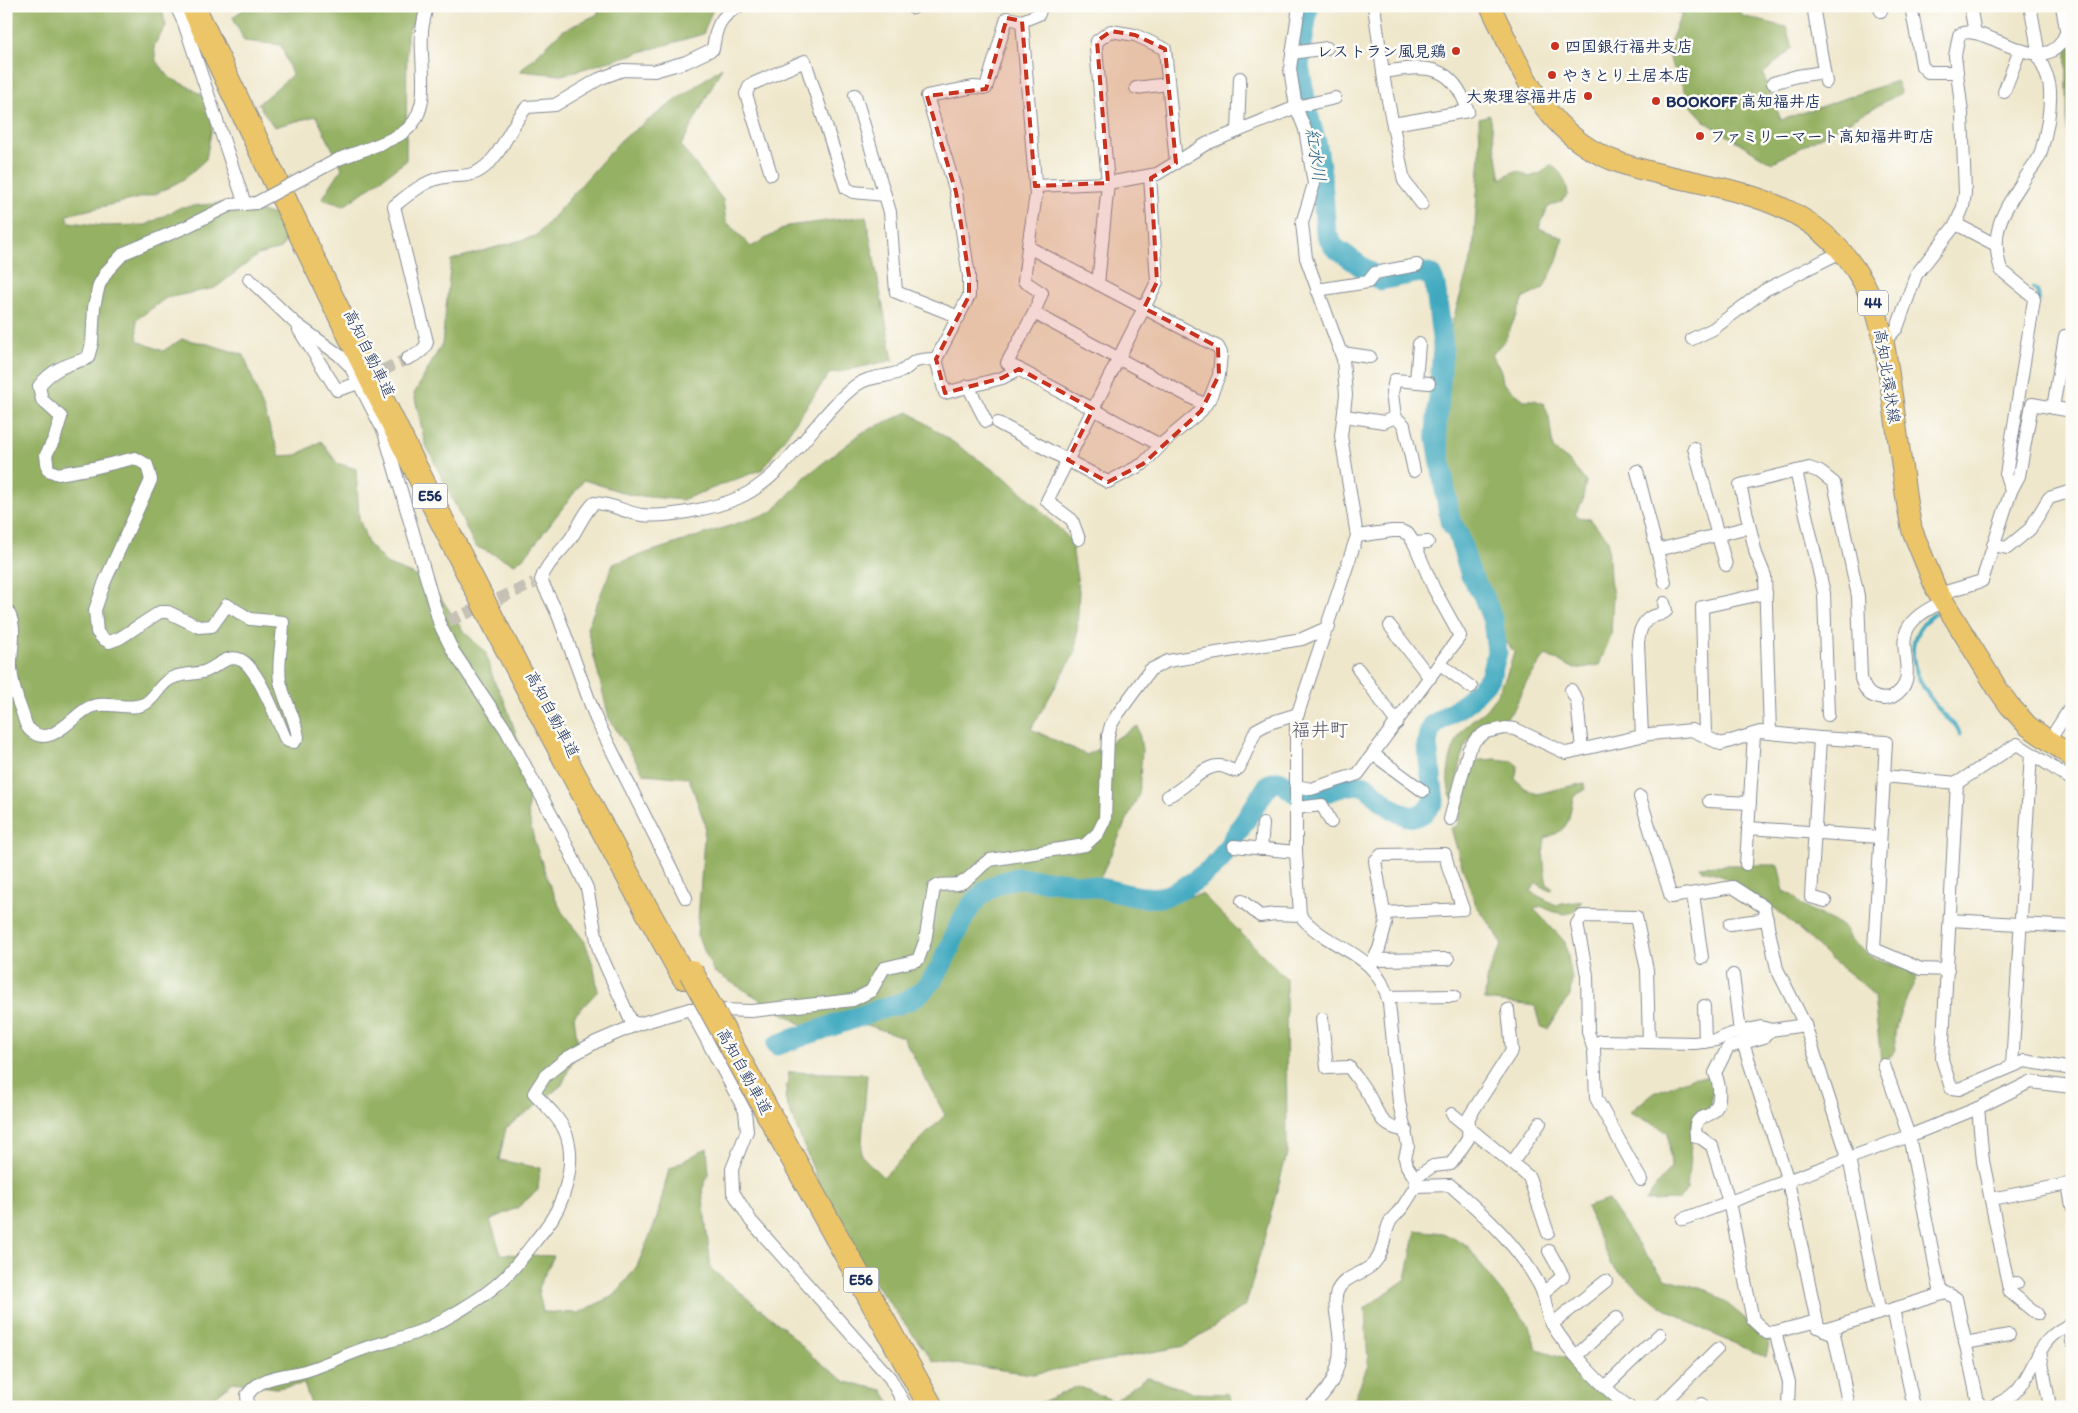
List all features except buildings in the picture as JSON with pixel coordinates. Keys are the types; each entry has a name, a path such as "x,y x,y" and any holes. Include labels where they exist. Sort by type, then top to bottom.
{"highway":[{"name":"高知自動車道","path":"193,6 346,326 463,562 607,840 687,974"},
{"name":"高知自動車道","path":"204,6 266,141 394,404 687,974 920,1407"},
{"name":"高知自動車道","path":"786,1156 931,1407"}],"main road":[{"name":"高知北環状線","path":"1490,6 1532,89 1546,111 1580,142 1617,162 1642,170 1752,195 1783,207 1828,236 1841,252 1863,283 1875,309 1884,342 1907,504 1912,530 1922,558 1941,598 2009,705 2028,726 2072,757"}],"street":[{"path":"176,6 184,23 250,203"},
{"path":"6,609 10,613 14,642 11,666 15,694 28,728 38,735 53,735 91,707 107,704 126,706 146,703 167,681 175,676 203,672 226,659 238,659 244,661 253,673 269,701 285,738 288,741 294,742 298,737 280,681 283,622 250,619 227,604 212,626 199,627 168,612 160,612 120,638 109,642 102,638 95,625 95,610 105,581 151,480 147,465 135,458 58,474 48,470 46,455 55,437 61,417 42,400 39,386 48,374 64,365 88,358 92,343 94,307 99,285 107,271 124,253 186,227 230,204 250,203 339,159 401,134 414,122 421,110 423,96 422,31 427,6"},
{"path":"407,359 421,352 427,342 394,206 413,190 440,178 472,175 482,169 500,148 514,128 518,116 527,107 554,105 599,79 623,70 654,71 686,62 713,48 718,23 728,12 739,6"},
{"path":"1018,369 1002,378 945,393 936,358 969,296 969,276 956,192 927,96 974,87 986,88 1007,18 1022,21 1039,14 1041,6"},
{"path":"1299,6 1290,69 1296,107 1305,129 1314,184 1302,223 1306,258 1342,353 1346,385 1341,436 1357,536 1329,626 1298,714 1295,744 1296,852 1300,915 1311,926 1372,963 1385,988 1388,998 1399,1102 1408,1146 1405,1158 1407,1166 1416,1182"},
{"path":"1374,6 1383,72 1404,181 1422,204"},
{"path":"1773,83 1797,76 1825,77 1813,6"},
{"path":"1911,6 1922,66 1928,72 1957,72"},
{"path":"1970,6 1975,33"},
{"path":"2011,491 2006,475 2034,300 2033,296 2001,270 1996,245 1997,235 2006,206 2041,154 2050,92 2048,76 2038,53 2038,44 2030,6"},
{"path":"2062,6 2066,29"},
{"path":"1884,342 1898,328 1916,274 1956,224 1963,207 1966,193 1962,113 1955,56 1959,35 1963,32 1975,33 2030,54 2038,53 2048,51 2060,44 2072,15"},
{"path":"1022,21 1036,186 1024,281 1042,293 1034,313 1007,363 1160,445"},
{"path":"1098,284 1108,182 1096,48 1097,41 1111,31 1135,35 1165,49 1176,163"},
{"path":"1292,53 1327,48"},
{"path":"2004,92 2020,50"},
{"path":"770,174 746,94 750,85 805,61 846,188 853,192 885,195"},
{"path":"1383,72 1411,68 1438,71 1448,76 1457,88 1468,111 1393,124"},
{"path":"1238,132 1240,78"},
{"path":"1136,88 1168,84"},
{"path":"855,95 890,212 896,292 959,317"},
{"path":"1036,186 1108,182 1157,174 1206,144 1296,107 1335,98"},
{"path":"1079,539 1072,520 1046,501 1157,282 1150,176"},
{"path":"1956,224 1996,245"},
{"path":"968,386 992,422 1108,482 1143,464 1160,445 1201,411 1219,375 1221,353 1218,347 1028,247"},
{"path":"1692,339 1713,329 1765,290 1841,252"},
{"path":"1317,290 1368,282 1372,277 1417,266"},
{"path":"249,279 295,323 350,366 384,432 453,651 506,730 561,833 587,888 599,951 631,1021 638,1024"},
{"path":"1034,313 1205,405"},
{"path":"295,323 337,390 353,385"},
{"path":"2053,408 2065,336"},
{"path":"1414,471 1404,425 1395,417 1392,393 1395,380 1422,382 1418,344"},
{"path":"1342,353 1370,357"},
{"path":"686,898 596,719 564,630 538,582 544,570 569,541 586,511 594,504 601,503 642,515 658,515 711,507 740,498 761,485 779,468 829,410 856,385 866,379 902,371 915,362 936,358"},
{"path":"1770,733 1765,576 1756,554 1740,484 1809,468 1820,472 1834,483 1858,596 1861,678 1863,686 1871,696 1880,699 1889,698 1904,688 1907,678 1905,643 1907,630 1916,617 1941,598 1982,581 2011,491 2019,476 2032,404 2072,411"},
{"path":"1344,416 1384,422 1395,417"},
{"path":"1694,448 1726,565"},
{"path":"1636,471 1666,582"},
{"path":"1796,471 1824,594 1828,715"},
{"path":"1994,545 2007,548 2030,529 2049,498 2072,491"},
{"path":"1657,550 1749,527"},
{"path":"1296,796 1325,783 1358,774 1460,636 1435,591 1414,543 1408,534 1401,531 1357,536"},
{"path":"1414,543 1428,542"},
{"path":"1705,736 1702,607 1766,593"},
{"path":"1642,736 1638,642 1640,630 1650,618 1666,611 1664,603"},
{"path":"248,1407 247,1395 254,1386 262,1381 305,1370 372,1346 402,1338 429,1327 461,1309 500,1282 556,1213 563,1198 570,1165 566,1133 560,1122 534,1093 545,1076 567,1058 596,1042 638,1024 690,1009 751,1011 853,1000 871,991 884,968 918,960 925,941 934,888 938,885 961,883 982,864 990,860 1085,845 1098,833 1105,819 1108,736 1111,725 1150,670 1168,661 1302,639 1329,626"},
{"path":"1390,626 1430,678"},
{"path":"1440,664 1471,687"},
{"path":"1358,669 1396,723"},
{"path":"1571,690 1577,702 1582,749"},
{"path":"2048,741 2072,705"},
{"path":"1168,796 1177,792 1207,768 1219,766 1235,771 1239,768 1256,730 1269,723 1298,714"},
{"path":"1450,819 1469,749 1476,739 1486,732 1505,728 1515,729 1566,753 1642,736 1692,730 1722,744 1760,732 1886,742 1874,948 1921,969 1948,970"},
{"path":"1746,864 1754,734"},
{"path":"1820,738 1811,897 1825,901"},
{"path":"1884,776 1957,783 2017,744 2072,780"},
{"path":"2012,1066 2031,753"},
{"path":"1373,754 1423,790"},
{"path":"1957,783 1942,1059 1951,1088 1959,1090 2025,1061 2072,1069"},
{"path":"1296,796 1322,805 1331,822"},
{"path":"1640,797 1671,897 1733,887 1764,907 1776,969 1805,1025 1848,1158 1880,1313"},
{"path":"1709,801 1750,803"},
{"path":"1261,849 1263,824"},
{"path":"1748,828 1880,837"},
{"path":"1234,846 1296,852"},
{"path":"1372,963 1386,924 1384,913 1375,861 1381,854 1445,854 1463,909 1384,913"},
{"path":"1693,894 1702,958"},
{"path":"1242,901 1260,916 1275,914 1300,915"},
{"path":"1642,1180 1596,1098 1593,1045 1588,1032 1587,975 1577,924 1582,916 1636,917 1647,970 1649,1042"},
{"path":"1730,924 1767,919"},
{"path":"1950,920 2072,927"},
{"path":"1372,963 1448,959"},
{"path":"1733,975 1741,1037 1788,1181 1821,1325 1834,1334 1849,1407"},
{"path":"1388,998 1454,996"},
{"path":"1704,1006 1705,1042"},
{"path":"690,1009 745,1111 747,1131 732,1169 733,1192 751,1221 890,1378 906,1407"},
{"path":"1309,1407 1330,1388 1338,1368 1341,1353 1335,1305 1336,1293 1346,1280 1374,1264 1382,1250 1383,1239 1391,1220 1404,1206 1416,1182 1433,1166 1451,1164 1468,1138 1469,1117 1512,1050 1508,1010"},
{"path":"1322,1019 1326,1068 1349,1067 1370,1097 1378,1118 1398,1130 1406,1130"},
{"path":"1593,1045 1601,1041 1705,1042 1741,1037 1764,1037 1771,1030 1805,1025"},
{"path":"1741,1037 1727,1049 1715,1073 1719,1084 1717,1106 1712,1113 1698,1120 1696,1123 1696,1137 1701,1138 1712,1146 1729,1202 1753,1320 1767,1333 1774,1332 1880,1313 1946,1292 1956,1298 1979,1407"},
{"path":"1884,1066 1909,1136 1941,1294"},
{"path":"1682,1219 1909,1136 1978,1108 2030,1082 2072,1087"},
{"path":"1978,1108 1983,1161 2012,1283 2010,1292 2037,1314"},
{"path":"1452,1114 1529,1177 1548,1233"},
{"path":"1512,1163 1540,1123"},
{"path":"1416,1182 1450,1185 1493,1223 1510,1241 1532,1272 1543,1293 1548,1317 1556,1331 1606,1386 1629,1407"},
{"path":"1991,1199 2068,1184 2072,1206"},
{"path":"1543,1293 1563,1276 1549,1251"},
{"path":"1552,1324 1606,1281"},
{"path":"1893,1309 1914,1407"},
{"path":"1577,1355 1617,1318"},
{"path":"1991,1407 2012,1395 2019,1388 2045,1341 2054,1333 2071,1324 2072,1342"},
{"path":"1774,1332 1789,1382 1788,1407"},
{"path":"1606,1386 1660,1334"},
{"path":"1965,1343 2009,1335"},
{"path":"1659,1407 1717,1349"},
{"path":"2040,1351 2050,1407"}],"highlighted area":[{"path":"1007,18 1022,21 1035,186 1108,183 1097,41 1111,31 1135,35 1165,49 1176,163 1151,178 1157,282 1144,308 1218,347 1219,375 1201,411 1143,464 1108,482 1068,460 1093,409 1019,369 1002,378 945,393 936,359 969,296 969,276 956,192 927,96 986,89"}],"green space":[{"path":"6,6 161,6 166,26 154,45 156,61 170,78 208,99 213,121 206,159 184,179 156,194 67,215 69,222 104,226 146,225 181,207 223,203 276,215 289,234 281,249 258,255 215,288 166,298 136,320 138,341 163,351 182,339 208,344 244,355 280,456 297,455 321,441 337,463 356,469 359,518 368,544 388,565 417,576 440,597 464,632 485,651 494,681 505,702 529,771 528,813 534,840 549,884 562,912 585,942 594,968 598,991 574,1016 578,1048 562,1085 506,1128 499,1160 540,1168 538,1190 517,1208 490,1220 501,1254 554,1256 538,1288 543,1312 578,1313 615,1295 637,1266 656,1221 669,1169 707,1148 709,1173 702,1190 711,1269 785,1329 813,1357 846,1382 883,1390 893,1407 312,1407 304,1384 276,1388 233,1382 210,1401 198,1407 6,1407"},
{"path":"248,6 270,6 287,12 294,6 423,6 407,34 406,161 344,206 322,199 342,168 316,116 274,127 258,104 292,75 281,45 244,41 233,17"},
{"path":"598,6 714,6 703,34 562,75 520,71 562,31 598,14"},
{"path":"1648,6 1741,6 1742,16 1786,27 1792,48 1763,74 1781,120 1896,81 1901,93 1772,163 1707,123 1693,108 1666,52 1682,13"},
{"path":"2072,25 2072,165 2067,128 2067,36"},
{"path":"722,67 681,146 723,200 726,221 751,247 788,226 866,216 893,360 829,374 763,469 682,500 631,495 584,480 527,554 515,564 475,546 425,443 414,394 442,344 451,260 536,236 621,140"},
{"path":"1490,115 1501,179 1515,172 1521,172 1529,177 1541,173 1550,165 1560,173 1567,189 1568,194 1562,201 1548,207 1539,228 1563,238 1557,261 1543,289 1524,298 1505,340 1491,355 1501,370 1503,383 1524,400 1535,400 1544,404 1549,417 1553,449 1568,460 1586,482 1582,502 1575,514 1578,517 1590,519 1608,539 1610,579 1613,595 1611,635 1599,665 1575,669 1546,655 1526,683 1514,709 1504,721 1474,732 1464,748 1453,799 1448,783 1448,773 1456,742 1465,727 1486,710 1497,694 1507,674 1514,652 1500,634 1490,589 1472,569 1456,521 1444,472 1438,433 1446,344 1473,252 1480,154 1479,118"},
{"path":"909,412 1011,482 1071,540 1079,591 1076,651 1031,729 1087,755 1138,726 1142,750 1139,794 1098,882 1136,907 1202,894 1286,978 1287,1154 1246,1305 1185,1346 1033,1374 933,1361 841,1239 785,1099 789,1072 867,1074 861,1155 883,1177 945,1115 903,1037 867,1025 806,1027 714,972 697,935 705,824 689,778 644,774 609,718 587,628 613,564 772,512 805,477 863,432"},
{"path":"1480,760 1512,761 1518,766 1515,779 1525,788 1537,794 1584,783 1585,790 1574,796 1565,827 1554,835 1545,838 1545,873 1547,884 1553,889 1550,891 1536,883 1531,892 1556,905 1582,901 1575,910 1566,914 1557,913 1541,906 1534,909 1565,942 1572,978 1570,995 1548,1029 1540,1027 1535,1006 1485,1000 1489,971 1502,945 1495,931 1476,905 1451,828 1457,826 1469,766"},
{"path":"1778,865 1784,891 1791,894 1804,907 1839,924 1846,930 1850,940 1872,957 1918,974 1898,1020 1895,1039 1896,1048 1891,1056 1881,1061 1874,997 1866,987 1828,957 1777,910 1718,874 1703,870 1700,866"},
{"path":"1694,1077 1713,1077 1714,1089 1709,1112 1693,1120 1687,1189 1679,1200 1645,1201 1671,1167 1668,1132 1630,1112 1653,1093"},
{"path":"1608,1200 1636,1242 1665,1278 1713,1292 1770,1339 1766,1357 1708,1332 1659,1305 1611,1265 1586,1207"},
{"path":"1416,1230 1443,1233 1467,1245 1491,1279 1528,1324 1537,1349 1572,1360 1621,1407 1351,1407 1368,1365 1365,1308 1406,1279"},
{"path":"1147,1377 1195,1393 1228,1394 1235,1407 1031,1407 1078,1386 1114,1401"}],"waterway":[{"name":"紅水川","path":"777,1045 913,998 932,980 942,964 967,912 978,898 994,886 1017,878 1053,881 1146,897 1171,894 1194,882 1219,861 1269,784 1279,781 1305,798 1354,784 1363,786 1370,789 1399,813 1412,816 1424,812 1434,800 1427,745 1429,733 1433,725 1467,702 1490,678 1497,652 1493,621 1483,595 1471,576 1458,534 1450,521 1436,433 1443,346 1435,284 1431,275 1420,272 1380,280 1334,247 1326,233 1317,146 1308,114 1299,66 1308,6"},
{"path":"2046,56 2055,76 2056,86"},
{"path":"2033,288 2038,292 2039,300"},
{"path":"1934,614 1922,625 1916,637 1913,649 1914,662 1924,688 1941,712 1955,724 1960,735"}],"tunnel":[{"path":"366,378 407,359"},
{"path":"449,621 534,583"}],"place":[{"name":"四国銀行福井支店","path":"1555,46"},
{"name":"レストラン風見鶏","path":"1456,51"},
{"name":"やきとり土居本店","path":"1552,75"},
{"name":"大衆理容福井店","path":"1588,96"},
{"name":"BOOKOFF 高知福井店","path":"1656,101"},
{"name":"ファミリーマート高知福井町店","path":"1700,136"}],"district":[{"name":"福井町","path":"1320,729"}]}
